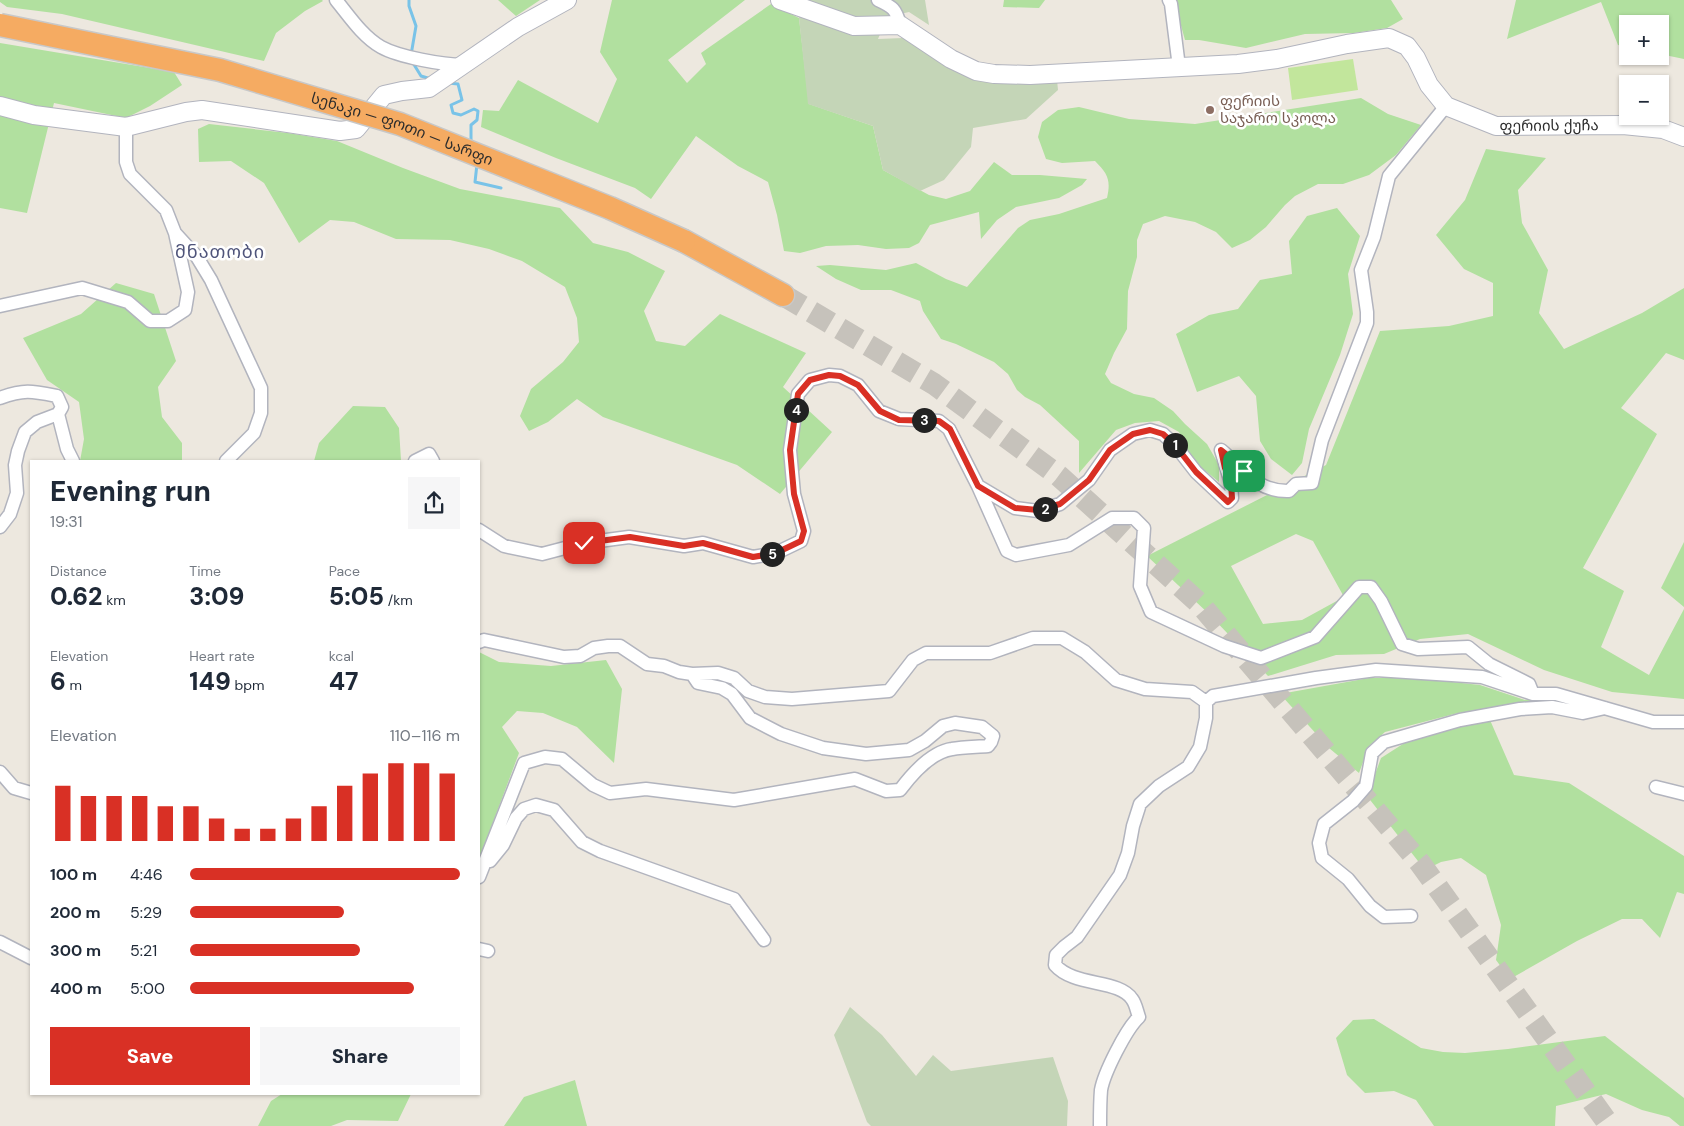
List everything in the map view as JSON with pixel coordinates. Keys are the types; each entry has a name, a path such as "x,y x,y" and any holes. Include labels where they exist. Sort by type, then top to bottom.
{"highway":[{"name":"სენაკი — ფოთი — სარფი","path":"0,25 220,70 400,124 610,208 684,241 783,295"}],"street":[{"path":"336,0 365,34 380,47 416,58 464,64"},
{"path":"0,106 34,114 126,127 186,112 202,110 340,131 356,129 384,95 435,84 518,27 567,0"},
{"path":"780,0 854,26 900,25 951,59 976,70 994,74 1030,75 1238,64 1277,59 1347,44 1389,38 1407,46 1416,58 1429,85 1446,106 1389,176 1374,237 1361,270 1367,323 1322,440 1312,483 1296,484 1289,491 1276,491 1264,487 1254,481 1236,462 1221,450 1231,483 1232,498 1228,502 1196,472 1175,445 1163,434 1150,430 1133,434 1110,450 1089,480 1060,504 1038,510 1015,508 978,486"},
{"path":"878,0 888,5 897,13 900,25"},
{"path":"1168,0 1171,4 1179,66"},
{"name":"ფერიის ქუჩა","path":"1446,106 1496,126 1623,125 1663,129 1684,137"},
{"path":"0,306 82,288 128,302 150,321 168,321 185,310 188,292 174,233 166,210 130,174 126,162 126,127"},
{"path":"174,233 197,257 211,280 261,388 261,413 254,433 227,460"},
{"path":"480,531 504,546 542,554 584,543 630,537 684,546 703,543 753,557 776,553 801,541 804,531 794,494 790,450 798,394 810,380 829,375 840,376 858,385 880,411 899,420 939,421 950,429 1007,551 1016,555 1069,545 1112,518 1134,518 1144,528 1140,586 1151,612 1224,646 1261,658 1314,637 1358,587 1370,587 1381,601 1402,644 1418,649 1468,647 1489,664 1529,684 1533,694"},
{"path":"0,398 29,391 57,396 62,406 58,414 67,450 72,460"},
{"path":"0,527 10,514 17,493 15,465 25,432 37,422 58,414"},
{"path":"417,460 429,454 432,460"},
{"path":"480,642 484,640 564,657 580,656 594,648 620,646 647,664 664,666 692,674 718,673 734,678 748,691 764,697 792,699 889,691 914,660 926,654 990,653 1033,638 1062,638 1085,652 1116,680 1145,689 1192,692 1206,702"},
{"path":"1100,1126 1101,1090 1110,1065 1134,1021 1139,1017 1132,998 1119,989 1078,979 1061,972 1055,965 1056,956 1077,937 1120,875 1140,804 1160,786 1188,767 1200,747 1206,718 1206,702 1212,696 1376,670 1482,677 1533,694 1556,694 1653,722 1684,722"},
{"path":"481,873 524,763 546,758 562,759 593,785 610,793 646,789 734,800 855,779 886,791 900,790 914,772 934,757 950,749 988,746 993,736 982,727 955,723 943,726 926,741 909,750 866,754 823,748 781,734 750,718 732,694 722,688 698,683 692,674"},
{"path":"1411,916 1384,917 1370,906 1348,879 1322,858 1319,843 1324,824 1354,801 1366,786 1372,753 1384,742 1460,720 1520,709 1552,707 1583,713 1605,708"},
{"path":"0,772 14,788 30,793"},
{"path":"1656,787 1684,794"},
{"path":"481,873 503,845 516,818 524,808 536,804 554,810 582,842 600,851 734,899 764,940"},
{"path":"0,942 30,957"}],"green space":[{"path":"0,0 323,1 305,11 276,33 264,61 62,14 7,7"},
{"path":"498,0 540,0 516,16"},
{"path":"612,0 745,0 668,60 687,83 706,64 701,53 771,4 799,18 809,104 873,126 883,170 929,195 946,199 970,191 994,162 1012,175 1087,179 1082,185 1059,198 1016,207 997,220 981,239 979,212 930,225 919,243 909,248 886,249 858,245 826,246 800,253 784,251 768,182 738,166 696,136 651,199 635,188 481,127 483,110 499,111 518,80 598,123 617,79 600,52"},
{"path":"806,0 925,0 929,25 909,12 887,17 878,39 903,38 956,67 1057,80 1058,90 1026,119 973,128 971,147 944,180 920,191 883,170 873,126 808,104 799,18"},
{"path":"1004,0 1045,0 1039,8 1003,7"},
{"path":"1170,0 1391,0 1403,19 1387,28 1354,33 1305,34 1246,48 1199,40 1185,40 1180,22"},
{"path":"1516,0 1684,0 1684,59 1669,56 1669,15 1619,15 1619,45 1601,2 1507,39"},
{"path":"0,43 174,72 182,85 150,106 126,118 54,103 27,213 0,208"},
{"path":"1353,59 1358,90 1292,100 1288,68"},
{"path":"1361,98 1388,114 1421,125 1396,155 1369,175 1343,184 1318,184 1295,196 1266,227 1250,240 1232,248 1216,232 1195,222 1165,216 1143,224 1137,240 1137,257 1128,291 1127,329 1105,374 1111,383 1134,394 1154,398 1173,411 1207,444 1219,465 1219,482 1191,459 1179,432 1159,421 1135,423 1116,430 1079,473 1079,441 1040,405 1017,390 1008,374 994,362 941,339 923,311 920,301 891,290 861,290 836,279 816,266 830,265 886,270 916,263 946,279 967,287 1018,228 1030,220 1059,214 1107,198 1109,186 1107,178 1095,161 1062,163 1046,159 1038,137 1042,122 1058,110 1079,107 1129,119 1195,124"},
{"path":"209,124 337,141 460,189 560,208 593,243 628,252 665,271 644,311 656,341 685,346 720,314 806,353 783,387 832,432 780,494 737,465 603,417 577,399 548,422 529,431 520,416 531,389 563,362 579,342 577,318 565,287 522,261 489,249 450,240 396,239 354,222 330,220 299,243 264,183 231,161 199,162 198,129"},
{"path":"1486,149 1546,158 1518,190 1522,223 1548,270 1539,313 1564,349 1642,313 1684,288 1684,360 1666,353 1621,408 1657,434 1583,568 1624,591 1601,647 1649,675 1684,609 1684,699 1612,692 1544,670 1468,634 1420,639 1384,654 1336,655 1268,676 1209,614 1147,556 1326,465 1380,331 1449,326 1493,316 1493,283 1464,269 1436,235 1465,200","holes":["1296,534 1313,541 1344,597 1302,620 1263,624 1231,566"]},
{"path":"1337,208 1360,236 1348,274 1353,314 1340,355 1309,429 1302,463 1292,475 1271,459 1260,441 1256,396 1239,376 1197,392 1176,334 1209,315 1238,309 1260,280 1292,274 1289,241 1307,216"},
{"path":"116,283 154,294 176,361 158,387 162,417 182,443 182,460 80,460 84,439 79,402 47,380 23,338 81,314"},
{"path":"353,406 385,407 399,428 401,460 314,460 319,443"},
{"path":"1684,542 1684,607 1661,588"},
{"path":"480,652 499,662 551,666 606,660 622,689 614,763 577,727 543,713 517,711 502,727 519,753 480,857"},
{"path":"1369,678 1416,678 1480,685 1525,700 1549,698 1578,705 1521,705 1458,713 1385,732 1369,746 1359,773 1329,748 1280,694"},
{"path":"1490,720 1514,775 1569,783 1684,856 1684,894 1677,892 1660,938 1642,919 1622,919 1577,941 1510,979 1496,960 1501,925 1486,875 1461,858 1441,862 1425,870 1367,796 1381,758 1406,742 1460,725"},
{"path":"850,1007 882,1035 916,1076 933,1055 951,1071 1053,1057 1068,1101 1067,1126 871,1126 867,1122 834,1035"},
{"path":"1374,1019 1421,1048 1443,1052 1465,1053 1508,1049 1605,1036 1684,1098 1684,1126 1680,1126 1669,1117 1642,1110 1606,1094 1556,1106 1555,1126 1434,1126 1416,1100 1394,1091 1365,1093 1347,1075 1336,1038 1353,1020"},
{"path":"575,1080 587,1126 504,1126 524,1097"},
{"path":"280,1095 411,1095 398,1121 347,1120 331,1126 258,1126 271,1101"}],"waterway":[{"path":"409,0 409,6 416,26 411,55"},
{"path":"413,63 421,76 431,79"},
{"path":"448,83 458,84 462,100 451,105 453,113 461,115 474,109 478,111 477,120 471,125 471,143"},
{"path":"477,164 475,182 501,188"}],"tunnel":[{"path":"783,295 934,384 1059,476 1199,603 1420,863 1610,1126"}],"place":[{"name":"ფერიის საჯარო სკოლა","path":"1210,110"}],"district":[{"name":"მნათობი","path":"220,252"}],"route":[{"path":"584,543 630,537 684,546 703,543 753,557 776,553 801,541 804,531 794,494 790,450 798,394 810,380 829,375 840,376 858,385 880,411 899,420 939,421 950,429 978,486 1015,508 1038,510 1060,504 1089,480 1110,450 1133,434 1150,430 1163,434 1175,445 1196,472 1228,502 1232,498 1231,483 1220,452 1221,450 1244,471"}]}
